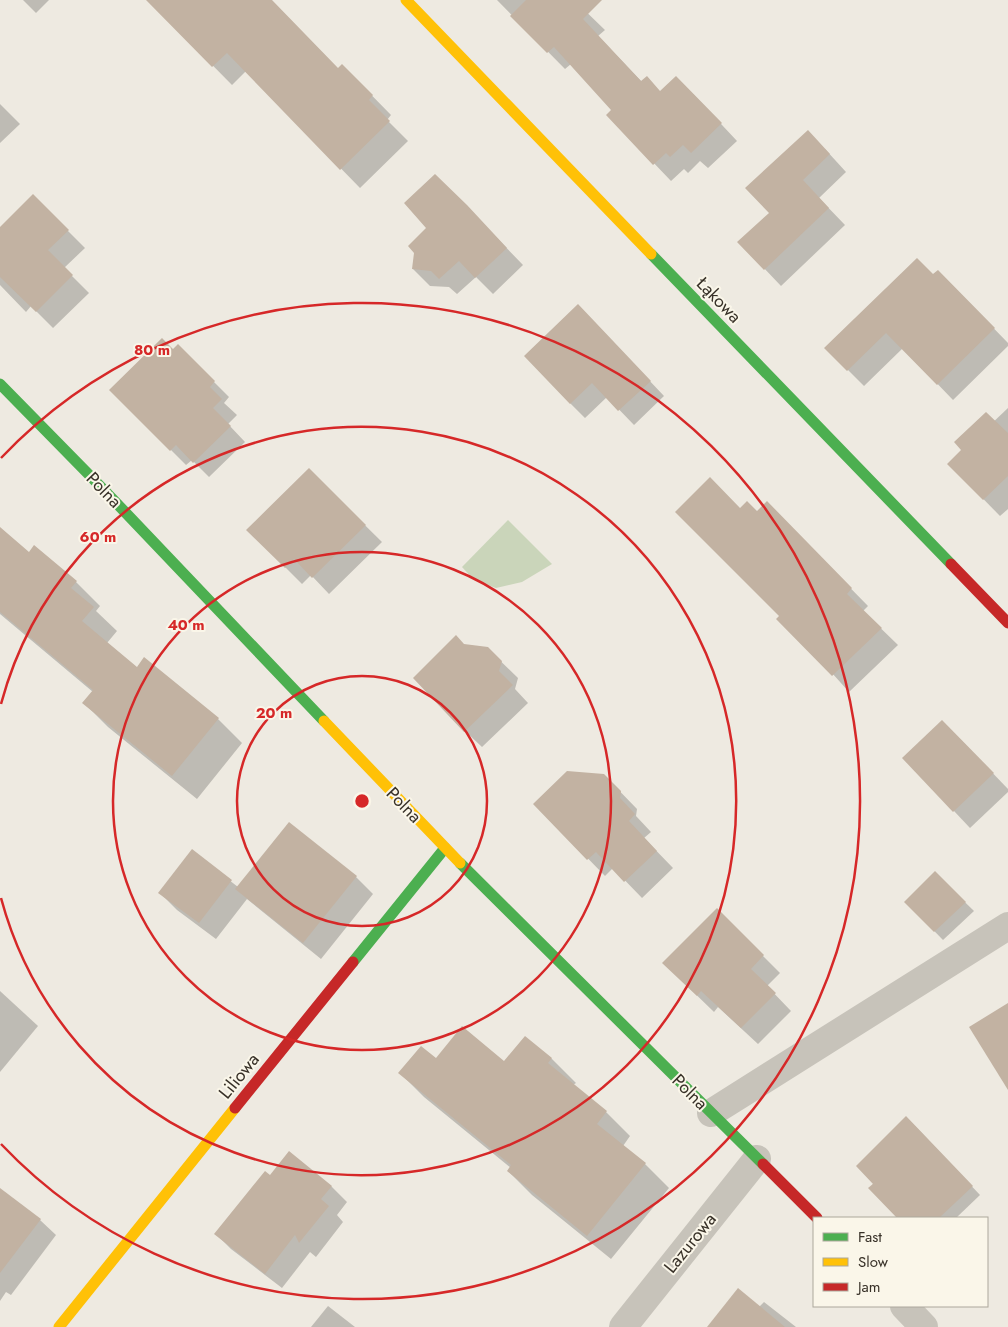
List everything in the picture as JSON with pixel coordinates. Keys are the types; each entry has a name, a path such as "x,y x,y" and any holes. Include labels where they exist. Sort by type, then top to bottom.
{"street":[{"name":"Łąkowa","path":"406,0 1008,623"},
{"name":"Polna","path":"0,384 104,490 445,848 816,1217"},
{"name":"Liliowa","path":"59,1327 445,848"},
{"path":"711,1113 1008,926"},
{"name":"Lazurowa","path":"623,1327 757,1159"},
{"path":"905,1307 924,1327"}],"green space":[{"path":"508,520 552,564 522,582 496,588 474,580 462,567"}],"building":[{"path":"146,0 272,0 338,68 342,64 373,95 369,100 390,121 340,170 227,53 212,67"},
{"path":"526,0 602,0 583,19 641,81 647,76 660,91 676,76 722,123 691,153 683,145 670,157 666,153 653,165 606,115 611,110 554,47 547,53 510,16"},
{"path":"808,130 830,154 803,180 829,208 764,270 737,242 769,213 745,188"},
{"path":"435,174 507,248 475,278 459,261 439,279 431,271 412,269 414,253 408,246 426,228 404,203"},
{"path":"33,194 69,230 48,250 73,275 36,312 0,277 0,227"},
{"path":"917,258 933,274 938,270 995,328 937,385 886,333 847,371 824,348"},
{"path":"578,304 651,381 618,411 592,383 570,404 524,356"},
{"path":"162,338 173,349 178,344 215,381 210,387 222,399 213,408 231,426 193,463 176,445 170,451 109,390"},
{"path":"986,412 1008,433 1008,476 983,500 947,464 961,450 954,442"},
{"path":"309,468 366,525 312,578 294,559 285,568 246,530"},
{"path":"710,477 740,508 747,501 757,511 767,501 852,588 847,594 882,628 832,676 776,619 779,616 675,512"},
{"path":"0,527 29,552 34,545 77,581 71,588 94,607 82,621 137,667 144,657 219,718 172,776 82,703 93,690 0,612"},
{"path":"456,635 464,644 488,647 502,661 499,671 513,685 464,732 413,678"},
{"path":"942,720 994,773 953,812 902,758"},
{"path":"567,771 604,774 621,791 620,798 635,814 629,821 657,851 624,882 596,852 587,860 533,804"},
{"path":"289,822 357,876 303,943 235,889"},
{"path":"192,849 232,880 199,923 158,893"},
{"path":"935,871 966,902 934,932 904,902"},
{"path":"717,908 764,955 751,969 776,993 741,1028 701,991 697,996 662,963"},
{"path":"1008,1003 1008,1090 969,1027"},
{"path":"462,1026 504,1061 525,1036 552,1058 548,1063 607,1111 597,1124 646,1163 587,1236 507,1171 511,1165 398,1073 421,1046 436,1058"},
{"path":"906,1116 973,1186 940,1217 896,1217 868,1188 873,1184 856,1166"},
{"path":"289,1151 332,1186 321,1199 329,1206 299,1243 295,1235 265,1274 214,1234 265,1171 270,1175"},
{"path":"0,1188 41,1219 0,1273"},
{"path":"738,1288 785,1327 707,1327"}],"traffic: fast":[{"path":"651,254 951,564"},
{"path":"0,384 104,490 324,721"},
{"path":"353,962 445,848"},
{"path":"460,863 763,1164"}],"traffic: slow":[{"path":"406,0 651,254"},
{"path":"324,721 460,863"},
{"path":"59,1327 235,1108"}],"traffic: jam":[{"path":"951,564 1008,623"},
{"path":"235,1108 353,962"},
{"path":"763,1164 816,1217"}]}
